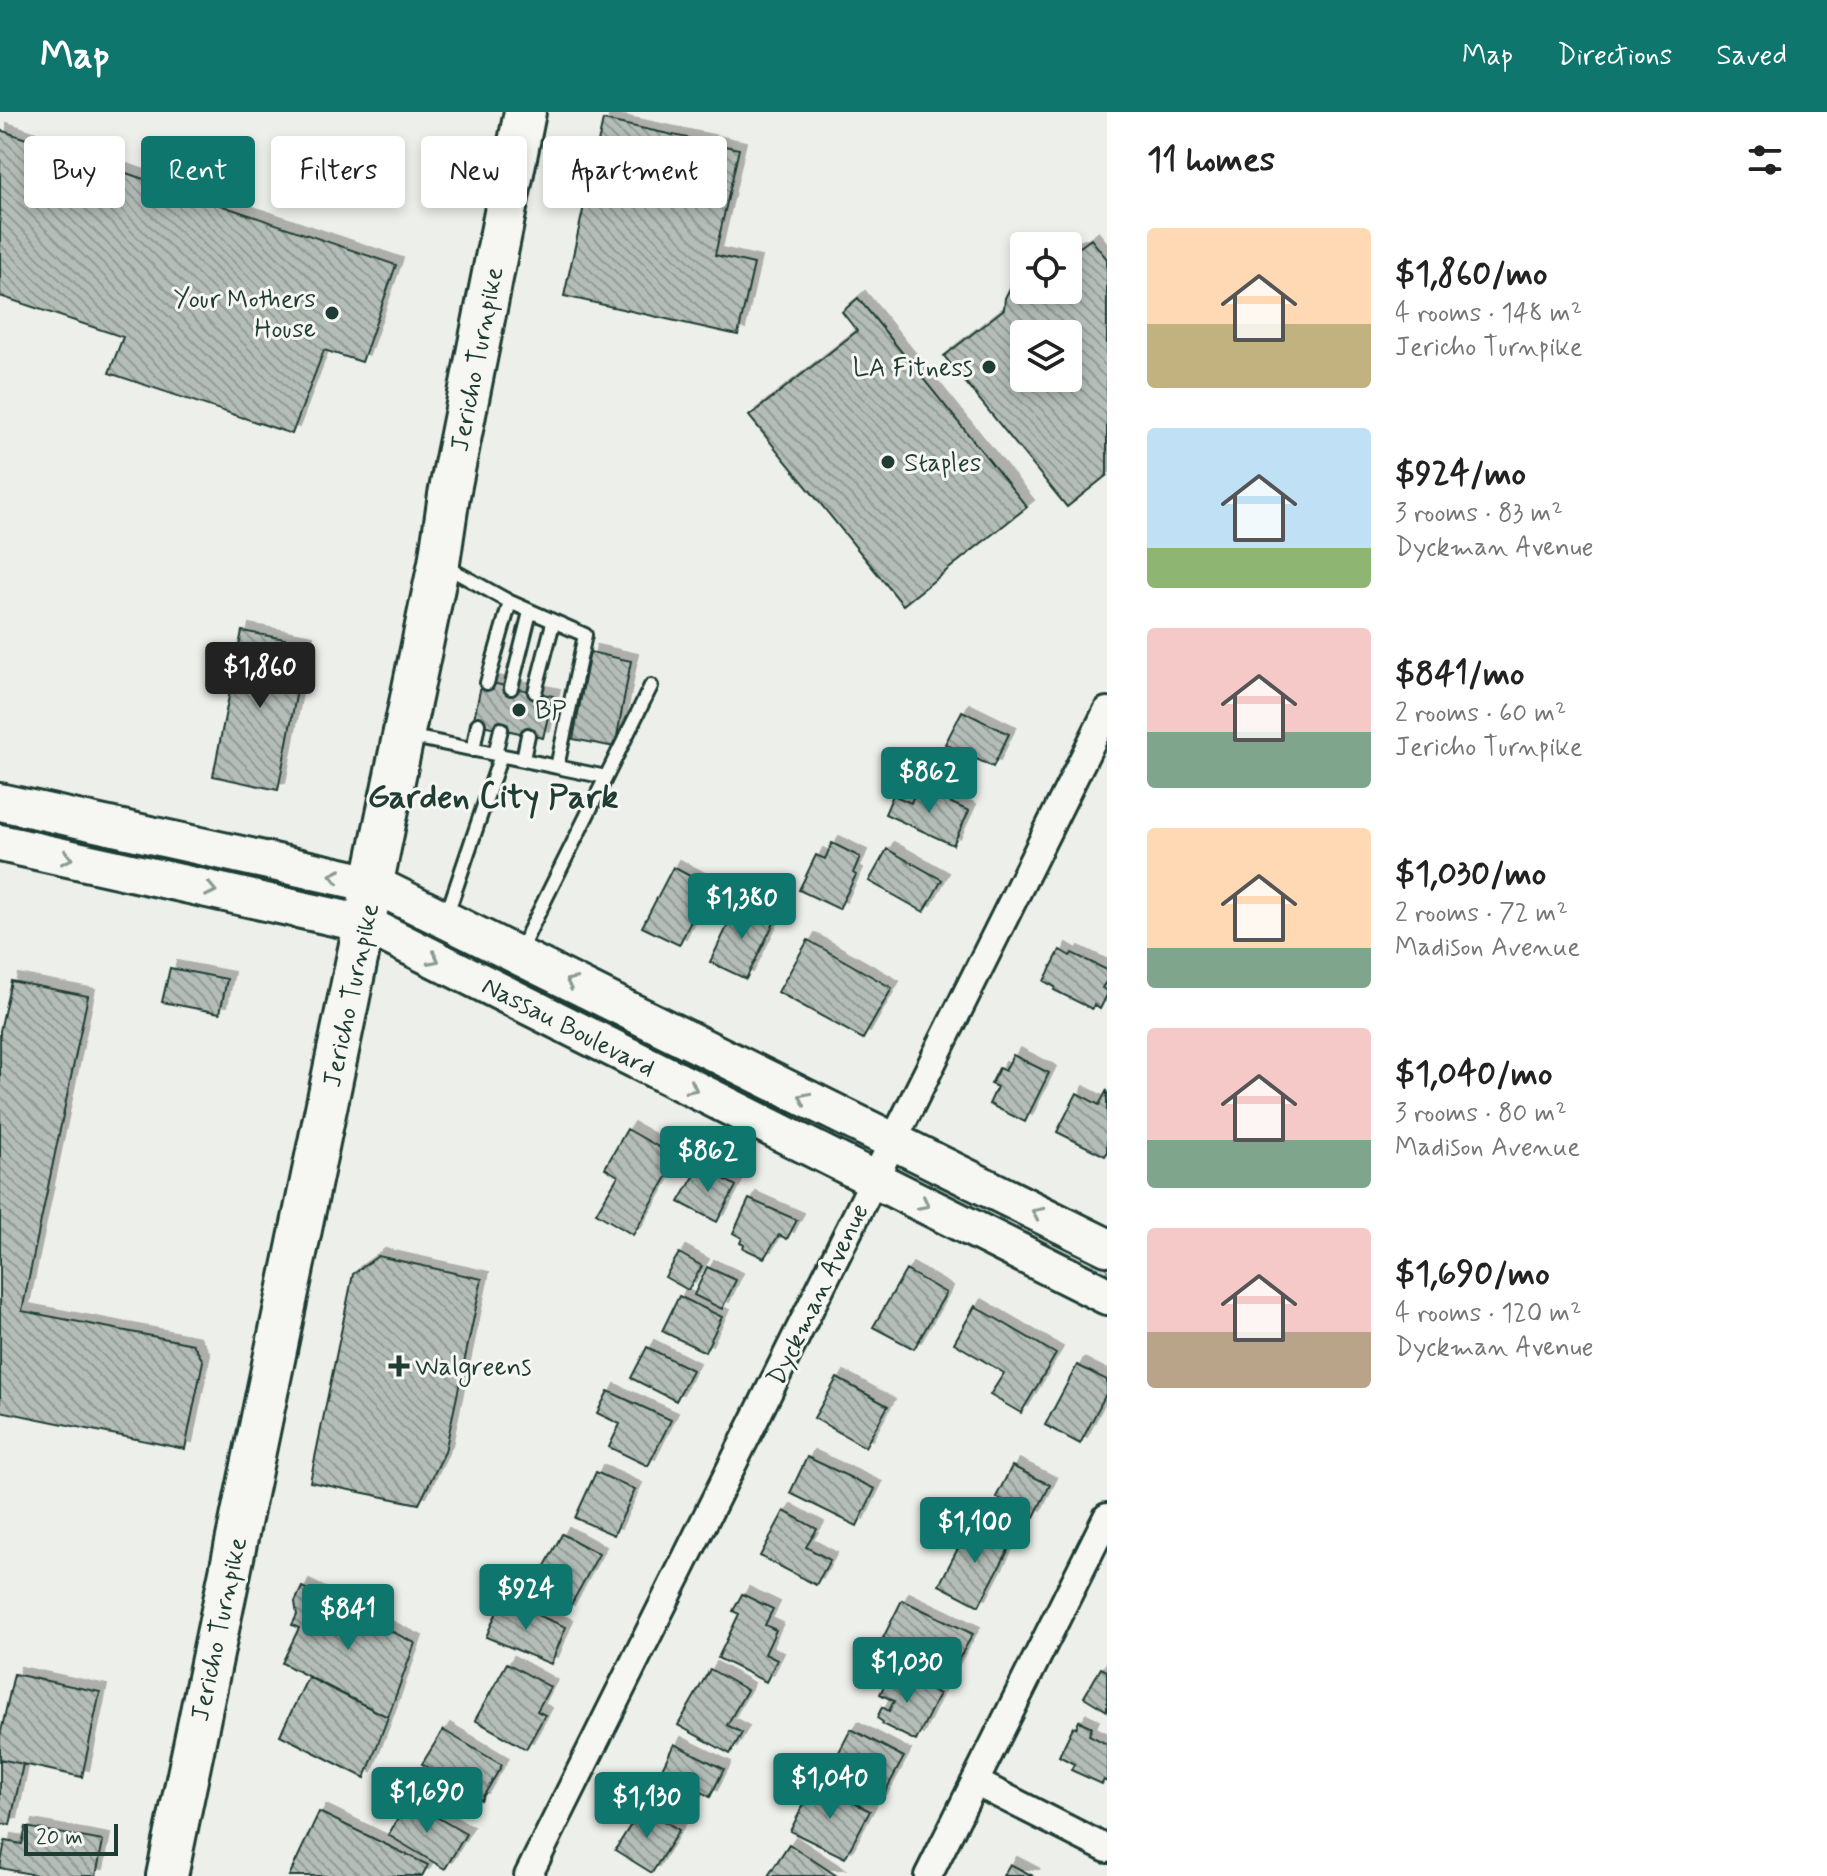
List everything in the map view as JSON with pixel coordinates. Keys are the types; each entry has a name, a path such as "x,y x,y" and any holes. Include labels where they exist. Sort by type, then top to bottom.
{"main road":[{"name":"Jericho Turnpike","path":"167,1876 439,563 449,495 525,112"},
{"name":"Nassau Boulevard","path":"4,803 373,884 1107,1247"},
{"name":"Nassau Boulevard","path":"0,843 365,924 1107,1296"}],"street":[{"name":"Dyckman Avenue","path":"528,1876 1107,711"},
{"path":"0,843 4,803"},
{"path":"928,1876 1107,1517"},
{"path":"975,1782 1107,1849"}],"lane":[{"path":"439,563 530,612 585,635 557,767"},
{"path":"487,683 510,602"},
{"path":"511,688 530,612"},
{"path":"535,692 553,623"},
{"path":"517,956 651,686"},
{"path":"473,750 478,724"},
{"path":"445,920 498,754 501,729"},
{"path":"402,735 606,777"},
{"path":"523,759 528,735"}],"shaded area":[{"path":"922,1171 1107,1258 1107,1282 941,1199"}],"building":[{"path":"603,120 678,136 599,136"},
{"path":"0,130 24,138 24,208 125,208 125,173 141,178 141,208 229,208 396,265 362,362 324,350 292,434 109,373 123,337 0,296"},
{"path":"727,146 739,149 727,202"},
{"path":"584,208 726,208 715,255 754,264 738,335 564,296"},
{"name":"LA Fitness","path":"1091,239 1107,259 1107,475 1067,507 944,356 1004,309 1010,288 1010,304 1082,304 1082,246"},
{"name":"Staples","path":"858,298 1027,507 903,605 749,416 857,331 842,312"},
{"path":"242,631 306,643 278,790 213,776"},
{"path":"590,652 631,661 615,747 573,739"},
{"path":"482,681 553,696 543,738 473,723"},
{"path":"962,711 1009,734 993,767 945,744"},
{"path":"917,787 969,811 953,845 885,814 893,795 911,803"},
{"path":"832,843 860,857 853,873 856,875 839,909 799,890 816,855 825,859"},
{"path":"887,849 942,880 924,912 869,881"},
{"path":"673,867 709,886 679,945 642,927"},
{"path":"738,904 775,921 746,979 710,962"},
{"path":"808,940 892,988 863,1039 778,992"},
{"path":"1060,950 1107,970 1107,980 1102,988 1107,995 1100,1009 1094,1005 1092,1009 1054,990 1055,987 1044,981"},
{"path":"170,968 227,979 220,1013 162,1002"},
{"path":"11,981 88,996 22,1311 193,1344 203,1361 185,1449 0,1411 0,1031"},
{"path":"1013,1055 1049,1073 1025,1122 989,1104 997,1087 991,1084 999,1068 1005,1071"},
{"path":"1107,1090 1105,1156 1057,1132 1077,1093 1099,1105"},
{"path":"627,1129 678,1158 633,1235 596,1213 618,1176 605,1168"},
{"path":"700,1166 736,1186 717,1222 679,1202"},
{"path":"749,1199 797,1220 787,1239 779,1235 764,1258 743,1248 744,1245 740,1243 742,1238 733,1233"},
{"path":"679,1253 702,1266 688,1290 665,1277"},
{"name":"Walgreens","path":"378,1256 482,1279 445,1452 419,1504 310,1482 353,1274"},
{"path":"707,1267 736,1280 722,1309 694,1295"},
{"path":"906,1270 946,1293 914,1349 873,1327"},
{"path":"679,1296 722,1317 705,1352 662,1331"},
{"path":"975,1306 1056,1354 1021,1413 990,1395 1004,1373 954,1343"},
{"path":"647,1347 692,1370 676,1401 631,1378"},
{"path":"1077,1365 1107,1380 1107,1392 1080,1444 1045,1425"},
{"path":"837,1378 888,1406 865,1447 814,1418"},
{"path":"608,1391 671,1420 648,1466 609,1447 620,1424 597,1413"},
{"path":"807,1457 875,1489 857,1526 790,1493"},
{"path":"1012,1466 1050,1485 1034,1517 996,1497"},
{"path":"596,1472 635,1490 614,1535 575,1518"},
{"path":"784,1511 817,1529 806,1547 830,1560 816,1585 760,1556"},
{"path":"970,1525 1011,1545 979,1606 939,1585"},
{"path":"562,1534 599,1554 567,1612 531,1592"},
{"path":"302,1587 415,1643 388,1717 282,1663 299,1628 292,1625 297,1615 295,1602"},
{"path":"742,1594 773,1609 765,1625 776,1630 765,1654 777,1660 766,1682 718,1658 739,1614 733,1611"},
{"path":"502,1600 566,1627 551,1664 486,1637"},
{"path":"902,1600 973,1634 952,1671 883,1638"},
{"path":"507,1663 550,1687 537,1711 545,1715 526,1749 475,1720"},
{"path":"1101,1668 1107,1671 1107,1711 1084,1697"},
{"path":"710,1669 747,1690 727,1725 742,1733 730,1754 678,1725"},
{"path":"892,1670 939,1694 916,1741 882,1724 877,1718 882,1707 889,1711 894,1701 880,1694"},
{"path":"14,1674 100,1692 82,1777 0,1759 0,1736"},
{"path":"308,1677 388,1717 365,1778 280,1735"},
{"path":"1079,1721 1092,1727 1089,1735 1107,1744 1107,1782 1104,1780 1102,1784 1071,1770 1074,1764 1059,1756"},
{"path":"851,1729 904,1757 880,1801 828,1773"},
{"path":"443,1730 502,1765 481,1800 422,1764"},
{"path":"674,1744 724,1769 710,1797 700,1791 691,1809 652,1789"},
{"path":"0,1759 23,1764 10,1825 0,1823"},
{"path":"815,1783 870,1811 845,1858 790,1831"},
{"path":"409,1801 466,1834 445,1869 388,1835"},
{"path":"642,1807 679,1830 652,1873 615,1850"},
{"path":"319,1812 428,1865 422,1876 289,1876"},
{"path":"26,1827 103,1841 96,1876 41,1876 0,1868 5,1841 22,1844"},
{"path":"789,1844 837,1876 768,1876"},
{"path":"1010,1864 1033,1876 1003,1876"}],"place":[{"name":"Your Mothers House","path":"332,313"},
{"name":"LA Fitness","path":"989,367"},
{"name":"Staples","path":"888,462"},
{"name":"BP","path":"519,710"},
{"name":"Walgreens","path":"399,1366"}],"district":[{"name":"Garden City Park","path":"493,795"}]}
